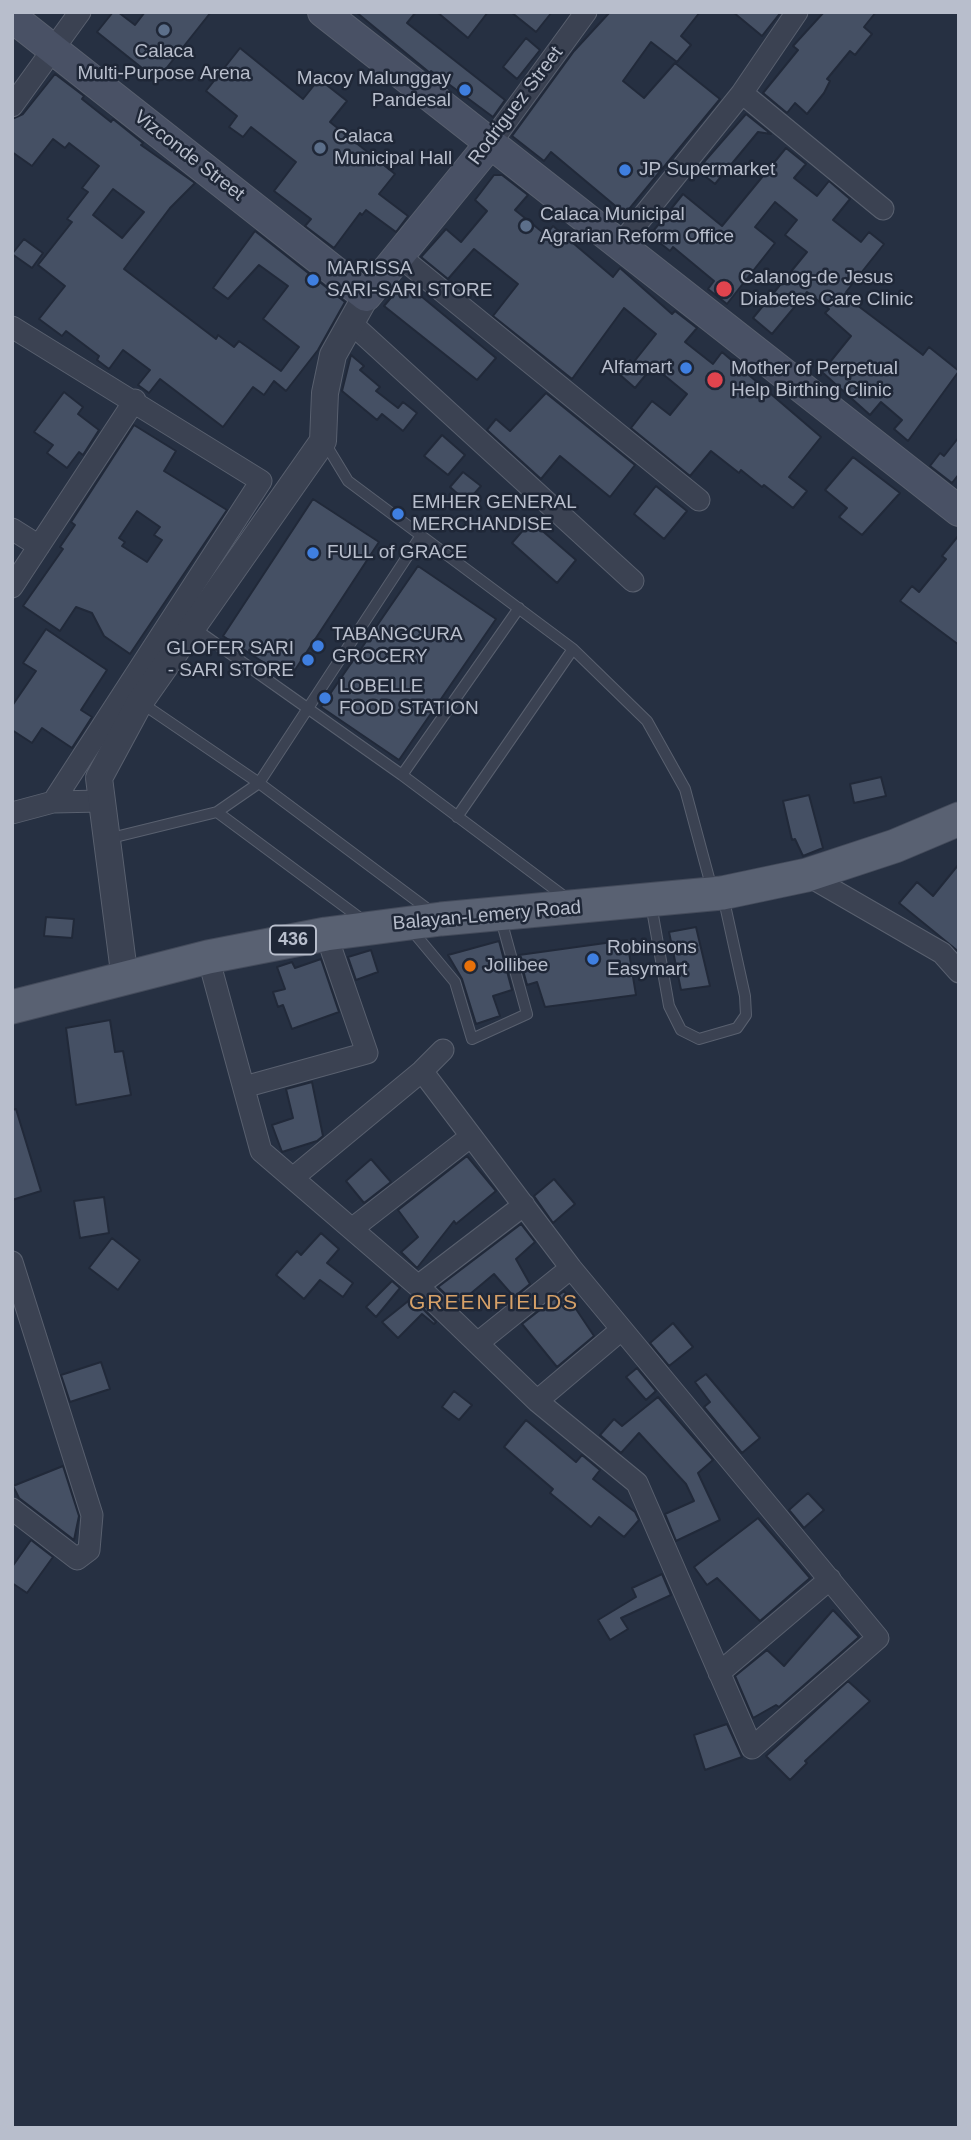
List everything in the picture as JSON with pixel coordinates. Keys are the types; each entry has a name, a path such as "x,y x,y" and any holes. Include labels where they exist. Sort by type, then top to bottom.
{"main road":[{"path":"323,12 489,145 959,511"},
{"name":"Vizconde Street","path":"12,16 366,296"},
{"name":"Rodriguez Street","path":"366,296 489,145"},
{"name":"Balayan-Lemery Road","path":"12,1007 208,957 326,933 441,919 717,893 807,875 895,846 959,819"}],"street":[{"path":"12,106 80,12"},
{"name":"Rodriguez Street","path":"489,145 586,12"},
{"path":"619,246 742,93 797,12"},
{"path":"742,93 883,209"},
{"path":"398,254 699,500"},
{"path":"125,980 99,778 140,702 323,441 325,393 332,355 366,296"},
{"path":"351,323 633,581"},
{"path":"12,327 135,400 261,481 53,802"},
{"path":"12,587 135,400"},
{"path":"12,529 39,545"},
{"path":"12,813 53,802 102,801"},
{"path":"807,875 942,953 959,972"},
{"path":"244,1087 368,1053 326,933"},
{"path":"208,957 261,1151 418,1286 479,1342 537,1401 637,1483 752,1748 878,1638 570,1268 422,1071"},
{"path":"294,1177 422,1071 443,1050"},
{"path":"353,1228 470,1137"},
{"path":"418,1286 524,1205"},
{"path":"12,1262 92,1515 89,1550 77,1559 12,1509"},
{"path":"479,1342 570,1268"},
{"path":"537,1401 621,1330"},
{"path":"719,1673 830,1579"}],"lane":[{"path":"323,441 348,481 573,649 647,721 685,789 717,893 746,996 746,1015 737,1028 699,1038 681,1030 669,1006 650,901"},
{"path":"107,839 217,812 259,783 420,537"},
{"path":"402,775 519,608"},
{"path":"191,626 402,775 580,908"},
{"path":"457,817 573,649"},
{"path":"140,702 259,783 441,919"},
{"path":"217,812 372,927"},
{"path":"406,923 455,982 472,1039 527,1014 499,914"}],"building":[{"name":"Calaca Multi-Purpose Arena","path":"113,12 118,12 135,25 145,12 211,12 157,80 97,32"},
{"path":"356,12 416,12 407,23 505,100 493,117 431,71 430,73"},
{"path":"437,12 488,12 468,38"},
{"path":"511,12 552,12 536,32"},
{"path":"610,12 700,12 681,36 691,45 677,62 651,42 623,81 644,98 675,63 720,99 625,214 551,152 544,161 512,136 574,51"},
{"path":"733,12 781,12 762,36"},
{"path":"824,12 876,12 864,27 872,34 855,55 850,51 827,79 830,81 824,93 807,114 795,103 787,113 763,93 798,50 793,46"},
{"path":"526,38 540,50 517,79 503,67"},
{"name":"Calaca Municipal Hall","path":"240,48 303,99 319,79 347,101 330,122 395,174 379,194 408,216 396,232 366,210 362,215 360,213 334,248 305,226 311,219 274,191 296,162 251,127 243,137 229,127 237,116 206,91"},
{"path":"55,74 84,96 82,99 111,122 113,119 143,143 141,145 195,183 170,208 124,269 216,339 218,335 234,347 239,341 281,371 299,347 263,319 288,286 259,265 228,299 213,288 255,231 345,302 318,350 286,391 274,381 264,395 253,387 223,427 160,379 149,393 138,385 150,370 123,350 109,369 97,360 99,356 66,331 62,336 39,319 65,286 38,265 72,222 67,219 88,192 82,188 99,166 69,143 65,148 53,139 32,166 12,152 12,119 23,114","holes":["113,189 144,212 122,238 93,215"]},
{"path":"746,114 771,134 758,132 715,184 697,170"},
{"path":"786,148 806,164 794,178 817,196 829,181 850,199 833,220 861,242 869,232 884,244 846,292 855,299 853,302 923,355 929,347 959,371 908,441 894,429 902,420 881,402 870,415 822,372 851,336 825,313 829,309 807,292 772,334 753,318 807,252 785,235 797,220 775,202 755,227 775,243 727,304 708,289 714,281 673,247 670,251 650,235 683,194 722,226"},
{"path":"494,175 502,175 528,195 515,210 546,235 553,226 613,277 620,268 672,314 675,311 697,328 685,342 713,364 722,352 821,437 789,477 807,491 793,508 764,485 762,487 741,470 739,473 711,451 690,476 631,428 652,401 670,415 687,394 653,366 635,388 619,374 630,360 633,363 656,334 624,308 572,379 493,316 518,284 474,249 448,279 421,257 446,229 461,242 487,211 475,200"},
{"path":"24,239 43,253 32,268 12,254"},
{"path":"404,282 496,358 477,380 384,306"},
{"path":"351,355 364,366 360,370 380,387 376,391 398,408 403,402 417,413 403,431 382,414 377,420 342,391"},
{"path":"64,392 83,407 78,414 99,430 83,455 79,452 67,468 47,453 53,445 34,432"},
{"path":"546,393 635,465 610,497 560,456 541,479 487,430 496,419 510,431"},
{"path":"134,425 176,451 164,471 227,510 130,654 104,636 92,613 76,607 60,631 23,606 63,549 60,547 75,525 71,522","holes":["137,511 160,527 154,535 162,540 147,562 122,546 125,542 119,538"]},
{"path":"442,435 465,455 448,475 424,456"},
{"path":"959,437 959,474 952,483 930,466 940,453 944,456"},
{"path":"853,457 900,493 862,535 839,517 847,508 825,490"},
{"path":"463,472 481,486 467,502 450,487"},
{"path":"656,486 687,511 664,539 634,514"},
{"path":"313,499 379,542 289,679 223,636"},
{"path":"531,521 576,560 557,583 512,543"},
{"path":"959,535 959,645 900,601 912,586 919,592 946,559 942,556"},
{"path":"418,566 496,619 399,760 321,707"},
{"path":"46,629 107,670 81,710 92,717 72,748 42,728 32,743 12,730 12,706 36,671 23,663"},
{"path":"881,777 886,796 854,803 850,784"},
{"path":"809,795 823,848 803,856 795,839 792,840 783,801"},
{"path":"959,864 959,952 899,903 917,882 933,896"},
{"path":"46,917 74,919 72,938 44,936"},
{"path":"696,927 710,986 681,990 669,932"},
{"path":"627,940 636,995 545,1007 537,982 527,985 519,955"},
{"path":"499,941 512,990 493,996 500,1016 476,1024 462,979 448,955"},
{"path":"371,950 378,972 356,980 348,957"},
{"path":"321,959 339,1012 292,1029 283,1005 278,1007 273,992 285,989 277,967 292,962 295,968"},
{"path":"110,1020 115,1052 123,1051 131,1095 76,1105 66,1028"},
{"path":"312,1082 323,1136 317,1141 282,1152 272,1125 293,1118 286,1089"},
{"path":"16,1109 41,1191 12,1200 12,1110"},
{"path":"467,1156 496,1191 456,1224 454,1221 417,1268 401,1252 418,1237 398,1210"},
{"path":"371,1159 391,1182 364,1203 346,1181"},
{"path":"554,1179 575,1204 553,1223 534,1196"},
{"path":"104,1197 109,1233 80,1238 74,1201"},
{"path":"521,1224 535,1242 516,1259 530,1284 514,1297 494,1274 457,1305 438,1287"},
{"path":"321,1233 339,1249 327,1263 353,1283 343,1297 320,1280 304,1299 276,1275 297,1251 301,1255"},
{"path":"112,1238 140,1260 118,1290 89,1268"},
{"path":"392,1281 400,1288 376,1317 366,1307"},
{"path":"564,1291 594,1336 557,1367 522,1324"},
{"path":"412,1298 436,1322 434,1324 422,1314 398,1338 382,1322"},
{"path":"673,1323 693,1347 669,1366 650,1343"},
{"path":"101,1362 110,1389 70,1402 61,1375"},
{"path":"637,1368 656,1391 646,1400 626,1377"},
{"path":"706,1374 760,1438 742,1453 704,1407 710,1402 695,1382"},
{"path":"454,1391 472,1405 459,1420 442,1407"},
{"path":"658,1397 713,1460 698,1473 720,1520 676,1541 665,1514 694,1501 686,1484 639,1433 621,1453 600,1435 614,1419 622,1426"},
{"path":"526,1420 576,1462 582,1455 600,1470 593,1479 635,1512 639,1520 624,1537 599,1517 591,1527 550,1493 553,1489 504,1447"},
{"path":"63,1466 79,1516 74,1540 19,1498 13,1486"},
{"path":"808,1493 824,1510 804,1528 789,1510"},
{"path":"758,1518 810,1578 760,1621 717,1578 707,1585 694,1567"},
{"path":"31,1540 53,1557 27,1593 12,1583 12,1567"},
{"path":"662,1574 671,1595 621,1618 628,1629 610,1640 598,1620 636,1597 632,1588"},
{"path":"833,1610 859,1637 779,1707 776,1705 753,1718 735,1676 767,1650 784,1666"},
{"path":"848,1681 870,1701 805,1761 807,1763 790,1780 766,1756"},
{"path":"727,1724 742,1757 705,1770 694,1735"}],"place":[{"name":"Calaca Multi-Purpose Arena","path":"164,30"},
{"name":"Macoy Malunggay Pandesal","path":"465,90"},
{"name":"Calaca Municipal Hall","path":"320,148"},
{"name":"JP Supermarket","path":"625,170"},
{"name":"Calaca Municipal Agrarian Reform Office","path":"526,226"},
{"name":"MARISSA SARI-SARI STORE","path":"313,280"},
{"name":"Calanog-de Jesus Diabetes Care Clinic","path":"724,289"},
{"name":"Alfamart","path":"686,368"},
{"name":"Mother of Perpetual Help Birthing Clinic","path":"715,380"},
{"name":"EMHER GENERAL MERCHANDISE","path":"398,514"},
{"name":"FULL of GRACE","path":"313,553"},
{"name":"TABANGCURA GROCERY","path":"318,646"},
{"name":"GLOFER SARI - SARI STORE","path":"308,660"},
{"name":"LOBELLE FOOD STATION","path":"325,698"},
{"name":"Robinsons Easymart","path":"593,959"},
{"name":"Jollibee","path":"470,966"}],"district":[{"name":"GREENFIELDS","path":"494,1303"}]}
